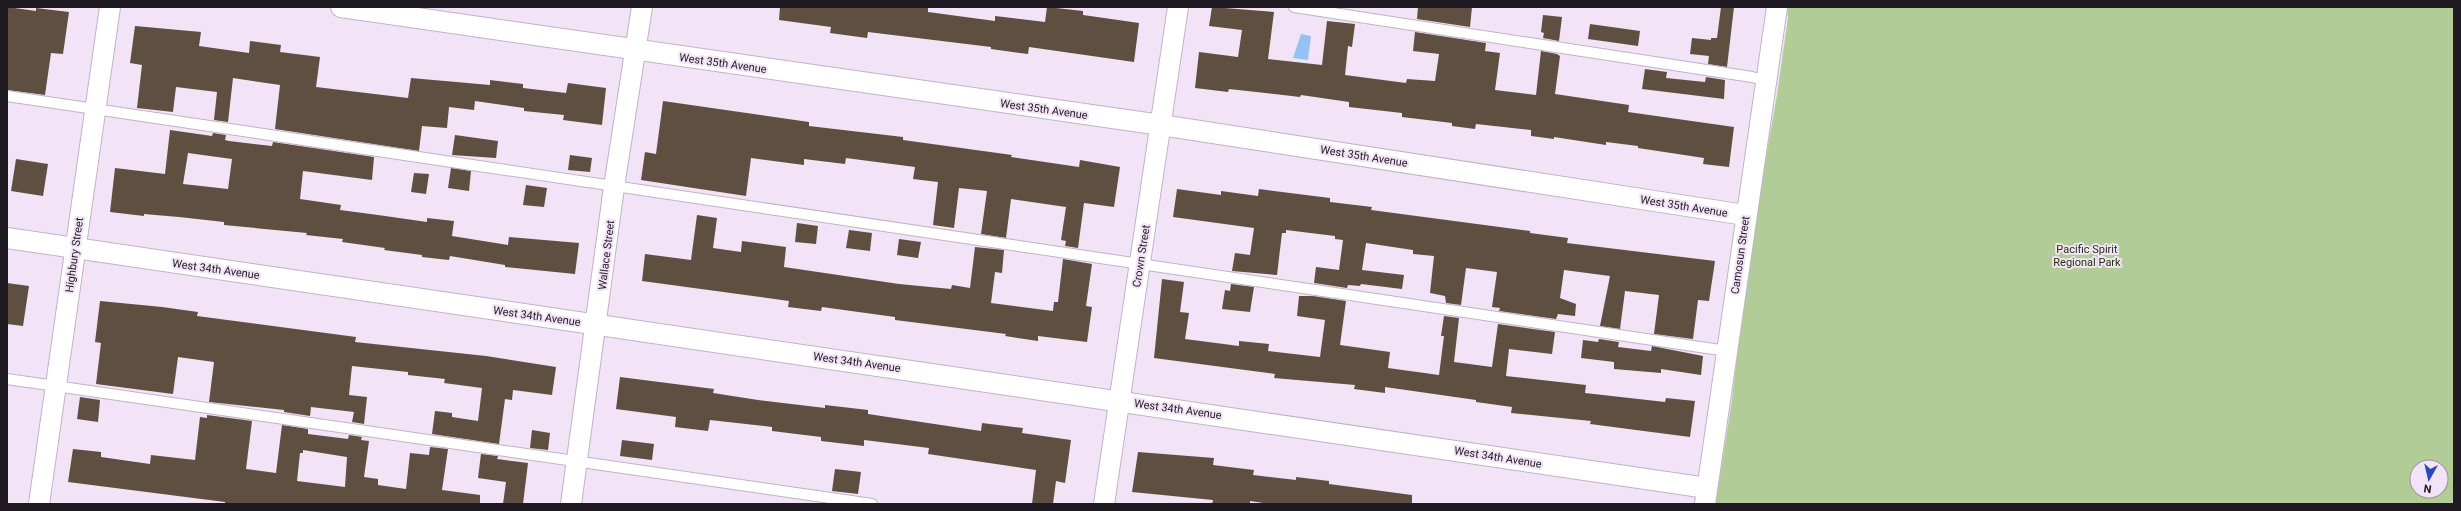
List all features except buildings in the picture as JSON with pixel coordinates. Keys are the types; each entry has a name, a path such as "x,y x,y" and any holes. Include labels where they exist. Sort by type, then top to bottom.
{"street":[{"name":"Highbury Street","path":"39,504 110,7"},
{"name":"West 35th Avenue","path":"341,7 1161,125 1745,215"},
{"name":"Wallace Street","path":"571,504 614,187 642,7"},
{"name":"Crown Street","path":"1104,504 1178,7"},
{"name":"Camosun Street","path":"1706,496 1745,215 1767,81 1777,7"},
{"name":"West 34th Avenue","path":"7,238 1120,400 1706,496"}],"lane":[{"path":"1294,7 1752,76 1767,81"},
{"path":"7,96 1727,351"},
{"path":"7,379 872,504"}],"green space":[{"name":"Pacific Spirit Regional Park","path":"1787,7 2454,7 2454,504 1713,504 1717,495 1732,400 1747,267 1777,95 1788,18"}],"water":[{"path":"1301,34 1311,36 1308,60 1293,58"}]}
